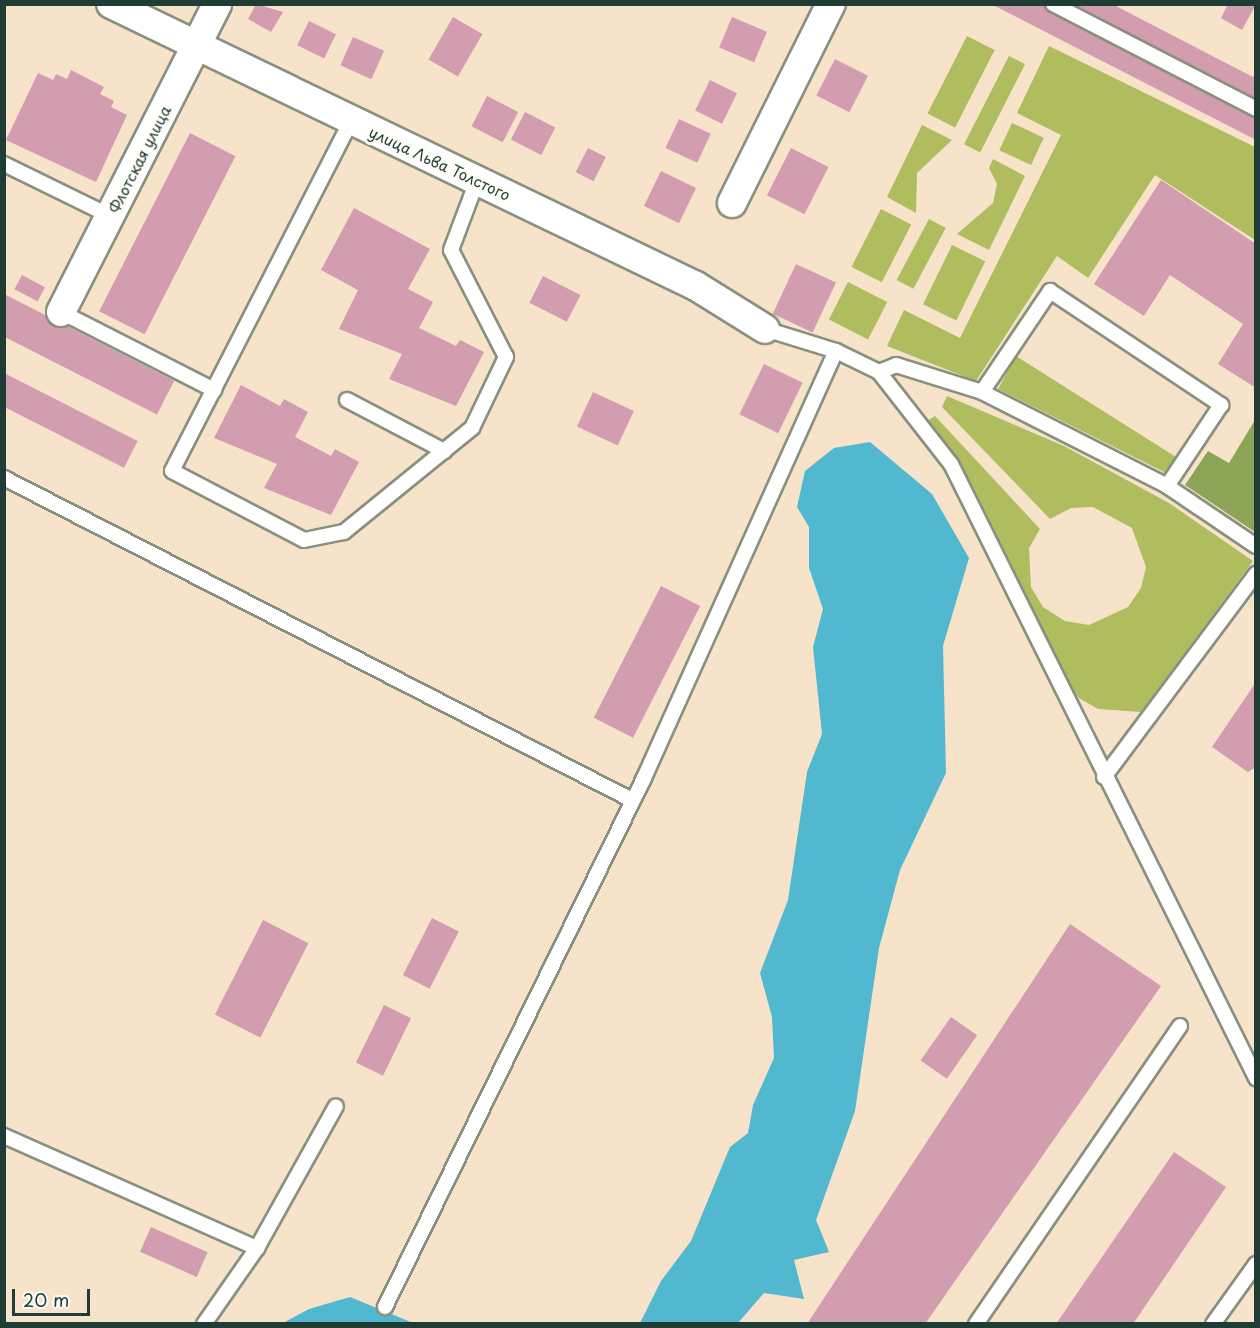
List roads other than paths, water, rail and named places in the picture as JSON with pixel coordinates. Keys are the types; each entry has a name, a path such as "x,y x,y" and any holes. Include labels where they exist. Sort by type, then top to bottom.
{"street":[{"name":"улица Льва Толстого","path":"111,4 696,286 765,329"},
{"name":"Флотская улица","path":"62,312 217,4"},
{"path":"732,203 831,4"}],"lane":[{"path":"1053,4 1256,109"},
{"path":"351,121 172,471 304,540 344,532 472,428 506,357 451,250 477,181"},
{"path":"4,164 110,216"},
{"path":"982,392 1050,291 1221,405 1167,486"},
{"path":"62,312 214,390"},
{"path":"765,329 836,351 879,372 951,464 1104,777 1256,1078"},
{"path":"385,1307 632,800 836,351"},
{"path":"879,372 896,365 982,392 1167,486 1256,546"},
{"path":"347,400 444,451"},
{"path":"4,478 632,800"},
{"path":"1104,777 1256,574"},
{"path":"976,1323 1180,1026"},
{"path":"204,1323 257,1248 336,1107"},
{"path":"4,1136 257,1248"},
{"path":"1213,1323 1256,1264"}],"water":[{"path":"870,442 932,494 969,558 943,646 946,773 900,870 879,948 855,1111 816,1220 829,1252 794,1260 804,1299 764,1293 738,1323 640,1323 661,1281 691,1241 730,1147 748,1133 753,1105 774,1058 772,1017 760,973 788,900 807,772 822,734 813,647 823,609 809,568 809,527 797,507 805,471 834,448"},
{"path":"350,1297 413,1323 281,1324 309,1309"}]}
